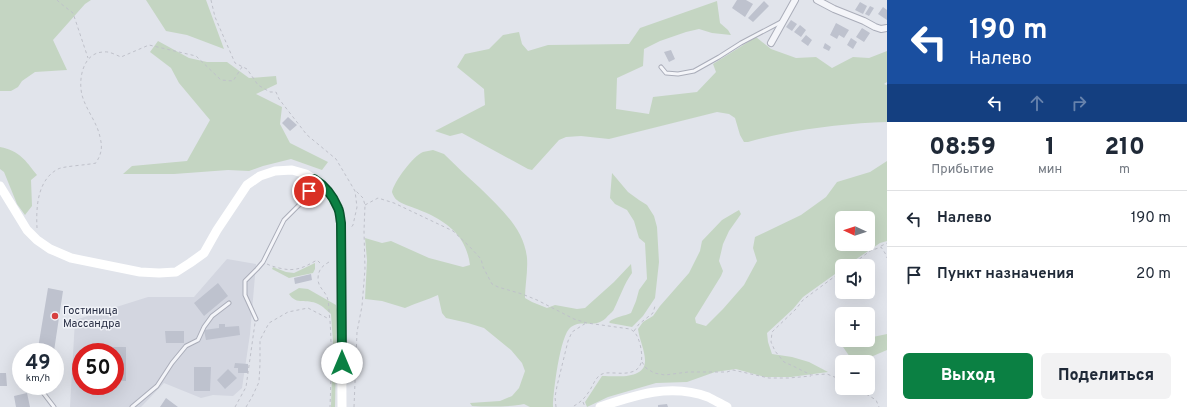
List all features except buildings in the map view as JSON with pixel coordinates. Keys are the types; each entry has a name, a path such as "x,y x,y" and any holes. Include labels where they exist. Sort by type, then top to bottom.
{"main road":[{"path":"0,186 28,230 37,240 50,249 71,258 140,272 159,273 176,272 190,264 204,252 247,185 260,176 275,171 292,170 306,174 319,182 330,194 338,207 341,223 342,407"},
{"path":"600,407 630,397 656,391 682,391 707,397 727,407"}],"street":[{"path":"771,43 795,0"},
{"path":"817,0 834,9 864,21 875,28 887,28"}],"lane":[{"path":"661,67 666,73 678,74 694,70 783,21"},
{"path":"256,319 245,295 244,281 262,262 284,220 304,201 314,179"},
{"path":"132,407 157,386 172,363 186,346 198,340 204,327 212,316 229,303"},
{"path":"45,395 54,407"}],"path":[{"path":"57,0 73,13 88,59"},
{"path":"211,0 215,17 235,63 247,69 258,85 270,92 276,92 307,135 336,159 355,190 363,198 365,205 365,269 362,306 357,332 354,407"},
{"path":"37,240 38,200 46,180 59,169 96,163 102,153 100,137 82,96 80,81 84,66 88,59 96,53 105,51 121,57 149,45 196,56 221,80 233,81 242,67"},
{"path":"342,239 353,225 357,207 355,190"},
{"path":"365,205 378,198 394,203 453,231 481,259 483,267 492,284 498,287 537,300 564,314 587,323 630,329 634,331 642,354 641,365 638,369 634,372 627,373 604,373 599,376 582,401 572,407"},
{"path":"859,259 870,251 887,243"},
{"path":"881,246 887,258"},
{"path":"270,266 286,270 294,270 304,267 317,260 322,265"},
{"path":"329,262 322,265 319,271 318,284 328,299 331,345 330,407"},
{"path":"811,376 784,362 775,351 771,342 772,332 796,309 803,300 835,276"},
{"path":"634,331 639,324 653,313 656,306"},
{"path":"246,407 259,382 260,340 269,323 288,312 308,308 329,319"},
{"path":"235,407 246,387 256,319"},
{"path":"556,407 555,397 557,386 568,342 572,332 587,323"},
{"path":"641,362 646,368 654,373 665,375 688,372 727,372 732,370 769,378 789,378 826,374 835,377"},
{"path":"868,395 876,400 879,407"},
{"path":"582,401 585,407"}],"shaded area":[{"path":"227,259 256,264 250,334 242,388 233,396 213,395 201,398 164,383 141,407 70,407 72,372 72,395 124,395 124,343 74,343 75,320 148,297 194,297"}],"green space":[{"path":"0,0 91,0 85,4 53,40 67,70 35,72 22,81 18,87 11,91 0,91"},
{"path":"146,0 206,0 224,49 187,35 166,31"},
{"path":"717,1 720,23 731,35 712,33 699,29 660,41 644,49 643,66 617,78 616,109 649,114 653,97 697,92 716,72 713,64 756,37 771,49 796,58 816,57 832,68 853,57 869,58 887,51 887,82 884,84 887,85 887,122 821,127 744,142 740,135 735,118 729,114 717,112 609,139 581,136 566,137 559,140 532,170 462,133 450,136 435,131 485,105 484,89 457,67 465,54 489,49 503,35 519,32 522,44 528,51 548,45 629,44 640,28"},
{"path":"158,41 189,58 207,62 227,62 249,78 276,76 277,84 256,94 282,107 280,124 290,143 328,162 322,170 291,159 249,171 228,170 174,174 123,174 132,166 187,161 210,120 179,83 171,68 150,52"},
{"path":"0,147 13,151 22,157 37,175 31,180 32,206 25,215 17,204 4,172 0,169"},
{"path":"433,150 444,154 503,211 516,228 525,247 527,258 525,298 547,308 555,305 577,309 585,308 614,282 631,264 632,273 612,312 602,321 593,324 575,325 567,332 560,352 553,407 530,407 524,404 512,406 472,406 470,403 500,401 512,396 519,388 525,371 522,363 511,350 484,328 446,318 442,313 438,295 405,308 382,301 365,299 367,260 365,238 382,243 391,241 429,258 463,267 470,265 468,254 464,245 459,237 445,223 427,213 404,204 395,198 392,192 400,176 409,164 419,154"},
{"path":"887,161 887,241 875,246 875,211 835,211 835,251 868,251 856,259 835,259 835,274 803,297 793,309 767,333 772,354 792,357 809,362 828,372 791,377 765,377 736,369 715,372 687,382 656,383 608,397 587,407 585,402 602,376 629,376 641,371 644,366 645,356 638,329 643,322 653,316 689,273 700,251 702,241 722,220 739,210 741,214 729,231 723,244 719,261 723,271 721,276 695,318 696,323 706,326 744,285 757,261 753,248 755,237 801,215 826,197 837,182 870,172"},
{"path":"612,173 628,192 647,205 654,216 657,227 659,262 655,298 643,316 632,327 609,322 631,313 639,290 647,279 645,243 639,238 634,221 627,210 615,204 610,198"},
{"path":"315,263 313,273 289,278 272,269 273,267 286,272 294,273"},
{"path":"299,288 308,289 336,305 335,407 331,407 333,342 331,314 314,302 299,301 292,298 289,294"},
{"path":"887,334 887,350 875,355 849,355 843,347 875,347 875,337"}],"place":[{"name":"Гостиница Массандра","path":"55,316"}],"route":[{"path":"309,191 314,179 319,182 330,194 338,207 341,223 342,363"}]}
